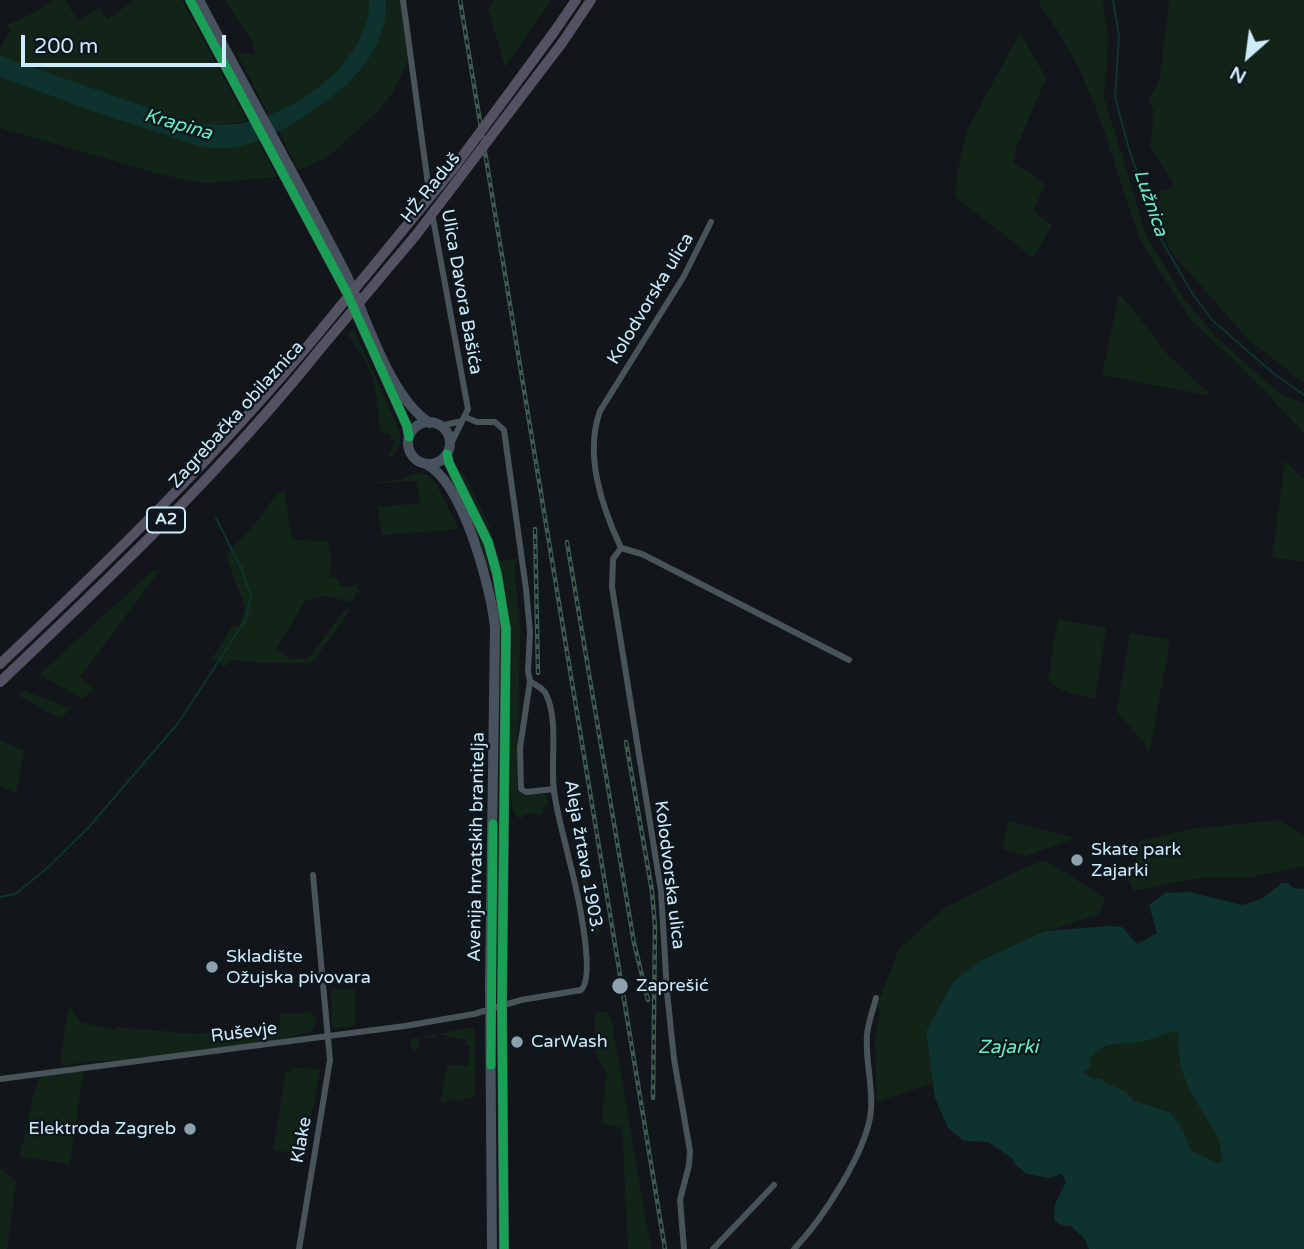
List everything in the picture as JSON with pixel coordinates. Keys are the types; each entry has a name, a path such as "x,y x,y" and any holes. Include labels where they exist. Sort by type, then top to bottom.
{"highway":[{"name":"HŽ Raduš","path":"316,336 453,169 576,0"},
{"name":"HŽ Raduš","path":"321,348 416,236 562,43 591,0"},
{"name":"Zagrebačka obilaznica","path":"0,664 173,494 316,336"},
{"name":"Zagrebačka obilaznica","path":"0,682 185,501 321,348"}],"main road":[{"path":"190,0 225,57 356,295 390,372 418,414 448,435 448,451 438,462 426,464 412,457 408,447 407,426 368,344 352,302 300,197"},
{"path":"199,0 225,57"},
{"path":"409,437 415,428 435,424"},
{"name":"Avenija hrvatskih branitelja","path":"448,451 449,463 488,542 497,573 506,629 502,1006 504,1249"},
{"name":"Avenija hrvatskih branitelja","path":"426,464 439,474 468,527 486,573 493,611 492,1249"}],"street":[{"name":"Ulica Davora Bašića","path":"403,0 425,175 468,409 448,451"},
{"name":"Kolodvorska ulica","path":"684,1249 680,1200 690,1151 674,1059 661,891 612,587 612,559 621,548 602,501 594,460 595,426 600,411 684,276 711,222"},
{"path":"435,424 463,419 495,422 504,430 530,632 527,672 530,681 520,748 521,789 526,792 554,789"},
{"path":"621,548 642,554 849,660"},
{"name":"Aleja žrtava 1903.","path":"491,1010 521,1000 578,992 587,984 580,906 554,789 547,695 530,681"},
{"name":"Klake","path":"299,1249 330,1065 313,875"},
{"path":"794,1249 811,1230 858,1153 867,1132 871,1108 867,1033 876,998"},
{"name":"Ruševje","path":"0,1079 327,1037 491,1010"},
{"path":"713,1249 774,1185"}],"shaded area":[{"path":"53,0 65,0 78,21 99,8 107,19 135,0 182,0 247,121 211,126 187,121 0,56 0,48 11,30 7,25 34,13"},
{"path":"225,0 369,0 366,29 347,59 311,93 269,115 236,52 255,54 252,41"},
{"path":"386,0 400,0 408,62 392,94 377,112 336,150 324,159 298,170 279,132 371,54 386,13"},
{"path":"494,0 551,0 505,67 488,8"},
{"path":"1042,0 1102,0 1108,37 1104,98 1147,237 1183,297 1216,337 1279,393 1304,404 1304,433 1247,373 1192,321 1144,247 1098,114 1073,56 1038,4"},
{"path":"1170,0 1304,0 1304,383 1248,339 1172,253 1144,195 1175,187 1150,146 1154,112 1149,101 1159,80"},
{"path":"1020,33 1046,78 1016,148 1013,164 1028,171 1045,185 1033,211 1052,225 1033,258 956,197 957,175 967,130"},
{"path":"0,77 132,124 214,148 257,139 277,177 210,183 191,181 0,128"},
{"path":"1119,294 1166,353 1212,396 1102,375"},
{"path":"353,328 400,432 400,444 391,459 389,454 395,441 388,433 383,434 380,428 374,381 367,364 348,334"},
{"path":"1285,461 1304,479 1304,562 1272,557"},
{"path":"462,470 489,525 500,561 518,558 514,566 520,629 517,793 546,794 548,806 543,807 543,814 522,814 522,819 515,814 511,800 512,661 506,593 488,533 459,472"},
{"path":"418,472 434,480 459,529 382,535 378,507 420,503 417,481 364,484 402,479"},
{"path":"450,475 485,546 502,620 499,980 496,900 499,621 494,587 482,548 447,477"},
{"path":"285,491 294,540 328,541 332,569 329,570 330,577 338,578 339,586 356,586 360,592 354,593 350,602 326,596 306,600 276,649 291,659 309,658 345,609 351,609 312,663 232,660 224,667 219,661 211,660 233,625 238,625 239,628 245,607 226,556 258,520 278,492"},
{"path":"153,570 159,571 80,677 95,689 83,699 42,676 41,673"},
{"path":"1058,619 1106,628 1095,699 1063,690 1048,679"},
{"path":"1130,633 1170,640 1149,754 1144,743 1117,712"},
{"path":"25,691 72,709 59,718 18,695"},
{"path":"0,740 24,751 16,793 0,786"},
{"path":"1280,820 1304,836 1304,866 1247,878 1198,878 1133,891 1128,880 1139,856 1139,841 1197,828"},
{"path":"1008,821 1075,838 1026,856 1003,849"},
{"path":"572,826 578,826 588,889 600,933 595,935 594,926 590,926 589,922 594,920 592,913 588,914"},
{"path":"1044,860 1106,898 1098,915 1045,931 982,960 926,1032 933,1083 877,1102 875,1038 881,1009 877,1006 898,950 943,909"},
{"path":"331,989 354,989 355,1026 336,1028 332,1024"},
{"path":"68,1009 71,1009 80,1022 114,1030 115,1027 194,1034 280,1026 280,1014 310,1012 316,1018 316,1024 310,1032 273,1041 63,1066 61,1058"},
{"path":"608,1012 651,1249 628,1249 622,1128 601,1123 607,1076 596,1053 594,1013"},
{"path":"474,1027 475,1096 457,1101 449,1099 445,1104 440,1101 447,1065 468,1066 471,1046 466,1045 467,1040 437,1034 436,1038 420,1037"},
{"path":"1178,1030 1180,1066 1219,1139 1222,1161 1216,1163 1190,1150 1184,1131 1170,1112 1134,1101 1126,1091 1101,1079 1091,1078 1083,1071 1093,1053 1100,1049 1123,1041 1146,1041"},
{"path":"419,1037 417,1051 412,1050 410,1039"},
{"path":"291,1068 320,1069 304,1154 273,1150 286,1071 290,1072"},
{"path":"80,1071 83,1073 70,1164 20,1157 33,1095 40,1076"},
{"path":"0,1168 16,1182 7,1249 0,1249"}],"water":[{"name":"Krapina","path":"369,0 386,0 386,14 372,54 355,76 308,114 278,132 247,144 214,148 192,144 0,77 0,56 187,121 235,124 280,110 324,83 343,65 357,45 366,23"},
{"name":"Zajarki","path":"1282,883 1304,889 1304,1249 1089,1249 1084,1238 1071,1226 1063,1226 1054,1220 1055,1204 1066,1182 1062,1174 1049,1178 1027,1174 1012,1158 988,1142 964,1141 948,1128 935,1098 926,1032 953,982 982,960 1045,931 1122,927 1137,944 1157,933 1149,905 1165,893 1189,892 1243,905 1263,898","holes":["1178,1031 1180,1066 1190,1091 1219,1139 1222,1161 1217,1163 1190,1150 1184,1131 1170,1112 1134,1101 1126,1091 1101,1079 1091,1078 1083,1072 1091,1066 1089,1061 1094,1054 1106,1046 1145,1041"]}],"waterway":[{"name":"Lužnica","path":"1113,0 1119,36 1115,97 1129,149 1158,234 1192,293 1212,320 1273,373 1304,395"},
{"path":"0,897 15,894 45,870 88,828 179,722 246,619 251,595 242,570 216,518"}],"railway":[{"path":"460,0 665,1249"},
{"path":"535,529 538,673"},
{"path":"567,542 634,943 648,1000"},
{"path":"626,742 652,891 655,927 653,1098"}],"cycle path":[{"path":"190,0 347,293 407,426 409,437"},
{"path":"447,454 488,542 497,574 506,629 502,1006 504,1249"},
{"path":"491,1065 493,824"}],"place":[{"name":"Skate park Zajarki","path":"1077,860"},
{"name":"Skladište Ožujska pivovara","path":"212,967"},
{"name":"Zaprešić","path":"620,986"},
{"name":"CarWash","path":"517,1042"},
{"name":"Elektroda Zagreb","path":"190,1129"}]}
